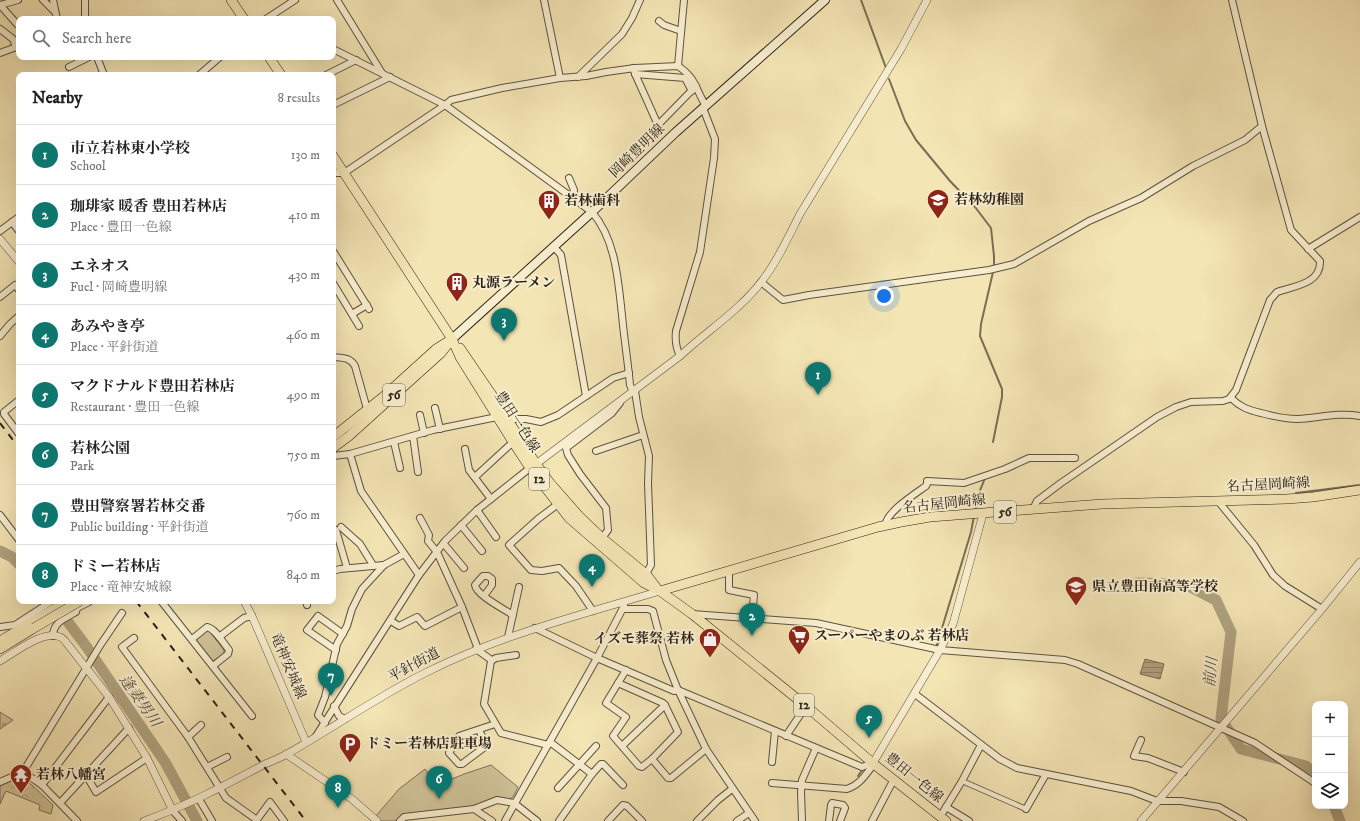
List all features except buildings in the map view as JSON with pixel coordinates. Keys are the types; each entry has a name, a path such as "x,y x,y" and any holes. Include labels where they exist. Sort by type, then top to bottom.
{"main road":[{"path":"231,0 242,16"},
{"name":"岡崎豊明線","path":"452,339 592,212 676,132 825,0"},
{"path":"273,60 279,72"},
{"name":"豊田一色線","path":"336,161 452,339 464,353 507,419 533,466 569,518 644,583 660,591 692,614 943,819"},
{"name":"豊田一色線","path":"452,339 460,357 513,442 579,516 602,538 646,574 660,591"},
{"name":"56","path":"336,435 383,397 436,349 452,339"},
{"name":"56","path":"336,446 441,353 452,339"},
{"name":"名古屋岡崎線","path":"660,591 885,526 930,517 1143,502 1287,499 1360,490"},
{"path":"0,649 63,604"},
{"path":"0,641 31,626 81,606"}],"street":[{"path":"16,23 0,5 18,0"},
{"path":"43,0 56,16"},
{"path":"53,0 56,16"},
{"path":"85,0 85,16"},
{"path":"272,16 295,0"},
{"path":"337,0 382,72"},
{"path":"544,0 560,78"},
{"path":"678,66 684,0"},
{"path":"316,736 419,575 461,526 491,498 680,356 742,303 761,282 787,240 800,214 901,49 927,0"},
{"path":"1033,509 1037,501 1061,483 1157,417 1176,407 1191,402 1223,402 1231,398 1236,390 1273,294 1305,283 1317,275 1320,268 1320,261 1291,230 1262,126 1232,0"},
{"path":"578,76 622,34 632,18 638,1"},
{"path":"659,21 664,25 681,31"},
{"path":"0,29 16,44"},
{"path":"0,53 16,48"},
{"path":"336,50 382,72 445,105 592,212 601,224 610,245 620,289 630,385 634,392 648,456 651,565 646,574"},
{"path":"69,67 83,60"},
{"path":"98,60 103,72"},
{"path":"202,72 216,60"},
{"path":"332,72 356,60"},
{"path":"336,173 344,173 451,100 502,88 560,78 586,76 606,72 634,71 678,66 688,74 704,107 715,139 714,158 700,252 676,331 675,339 677,351 680,356"},
{"path":"634,71 658,125 694,89"},
{"path":"634,71 685,78 694,89"},
{"path":"336,104 390,77"},
{"path":"761,282 783,300 809,295 989,270 1014,264 1089,221 1141,198 1193,166 1245,140 1262,126"},
{"path":"568,178 574,190 573,198"},
{"path":"1308,249 1360,217"},
{"path":"0,231 16,219"},
{"path":"12,222 16,227"},
{"path":"0,240 16,259"},
{"path":"554,247 561,255 586,396"},
{"path":"336,256 368,307 352,314"},
{"path":"0,297 15,285 16,286"},
{"path":"336,288 359,326"},
{"path":"0,336 16,319"},
{"path":"336,357 346,358 352,361 368,409"},
{"path":"507,419 541,422 558,415 613,378 629,373"},
{"path":"1231,398 1239,406 1246,409 1276,417 1298,419 1340,415 1360,416"},
{"path":"602,538 608,530 606,508 580,474 568,455 566,448 612,413 622,400"},
{"path":"16,402 4,412 16,430"},
{"path":"435,408 440,429"},
{"path":"420,415 424,433"},
{"path":"336,456 350,454 424,433 497,417"},
{"path":"596,451 643,435"},
{"path":"413,436 418,472"},
{"path":"394,442 400,468"},
{"path":"475,477 513,442"},
{"path":"465,449 470,470 491,498"},
{"path":"350,454 361,491 419,575"},
{"path":"885,526 885,521 903,501 926,486 928,484 927,481 964,483 1005,469 1029,458 1075,458"},
{"path":"1218,501 1254,546 1273,575 1285,586 1322,609"},
{"path":"558,504 538,519 509,545 531,570 542,571 559,568 576,586 593,611"},
{"path":"477,510 496,537"},
{"path":"772,783 847,789 859,783 915,694 940,650 956,616 982,514"},
{"path":"0,515 16,536"},
{"path":"420,518 429,535 428,541 438,552 462,607 477,649 491,661"},
{"path":"461,526 482,551"},
{"path":"347,568 338,529 360,544 373,566"},
{"path":"444,544 464,568"},
{"path":"325,723 318,715 325,697 336,650 347,626 352,609 362,589 384,565 404,554"},
{"path":"1141,821 1322,609 1360,562"},
{"path":"336,570 384,565"},
{"path":"729,571 729,590 754,595 752,618"},
{"path":"508,637 519,587"},
{"name":"平針街道","path":"144,821 175,810 221,789 286,754 425,673 477,649 535,628 593,611 625,605 660,591"},
{"path":"484,596 513,615"},
{"path":"0,627 15,625 47,604"},
{"path":"163,604 252,716"},
{"name":"竜神安城線","path":"246,604 306,742"},
{"path":"505,821 597,658 625,605 653,611 666,660 678,690 706,749 755,821"},
{"path":"53,636 53,629 58,622 81,606"},
{"path":"391,620 399,626 417,617 426,626 462,607"},
{"path":"0,782 23,772 86,667 122,613"},
{"path":"692,614 816,623 940,650 1065,660 1078,664 1255,743 1312,781"},
{"path":"220,638 244,618 252,616"},
{"path":"336,650 307,630 318,616 343,634"},
{"path":"192,639 207,627 210,627 220,638 229,650 228,654 213,666"},
{"path":"535,628 597,658 674,691 678,690 862,767 873,763"},
{"path":"0,661 38,638 46,635 60,636 109,697 147,758 182,821"},
{"path":"134,638 122,647 188,738 226,798 257,821 270,802 284,821"},
{"path":"491,661 496,658 516,655"},
{"path":"491,661 484,704 501,733 549,743 592,774"},
{"path":"618,683 665,705 678,732 652,759 643,766 640,766 613,736 626,717 606,703 618,683 626,670"},
{"path":"915,694 981,744 1017,768 1131,791 1157,801 1181,801 1220,807 1243,821"},
{"path":"42,786 109,697"},
{"path":"622,746 665,705"},
{"path":"334,706 339,716 345,719"},
{"path":"786,736 806,706"},
{"path":"479,730 486,746 462,764 459,764 449,753 460,736 495,724"},
{"path":"188,738 201,725"},
{"path":"60,803 129,728"},
{"path":"772,762 776,731"},
{"path":"1141,740 1134,756 1148,758 1184,772"},
{"path":"943,819 946,807 962,782 981,744"},
{"path":"558,788 596,746"},
{"path":"802,821 801,785 816,748"},
{"path":"652,759 668,778 671,778 706,749"},
{"path":"286,754 352,799 377,821"},
{"path":"207,767 227,757"},
{"path":"86,775 96,792 147,758"},
{"path":"559,821 592,774 601,764 603,764 623,785"},
{"path":"23,772 42,786 77,821"},
{"path":"962,782 1026,809 1046,774"},
{"path":"872,821 894,779"},
{"path":"697,821 718,800 732,789"},
{"path":"198,799 212,821"},
{"path":"400,821 404,817 474,809 497,800 514,803 538,821"},
{"path":"829,821 830,805 832,803 843,805 845,808 840,821"},
{"path":"608,821 625,805 642,821"},
{"path":"946,807 969,821"},
{"path":"474,809 492,821"},
{"path":"738,821 749,813"}],"green space":[{"path":"207,630 224,650 224,654 213,661 196,640"},
{"path":"0,712 13,720 0,729"},
{"path":"491,765 518,787 513,797 509,799 496,797 469,808 403,815 396,821 380,821 375,817 399,789 425,769 437,785 445,779 447,781"},
{"path":"11,778 22,779 32,785 53,805 51,814 39,810 40,805 6,791 0,804 0,786"}],"shaded area":[{"path":"1145,659 1164,664 1160,679 1140,674"}],"waterway":[{"path":"861,0 886,68"},
{"path":"889,79 905,121 916,140 950,181 975,207 991,228 994,266"},
{"path":"993,272 981,324 980,336 1002,389 1002,397 993,442"},
{"path":"975,511 979,493 985,478"},
{"path":"1296,493 1360,485"},
{"path":"936,648 971,532 974,516"},
{"name":"逢妻男川","path":"0,551 12,557 16,561"},
{"name":"前川","path":"1136,583 1185,584 1216,600 1231,632 1221,719 1241,749 1306,766 1312,773"},
{"name":"逢妻男川","path":"59,610 86,646 165,762 197,821"},
{"path":"858,776 863,769"},
{"name":"前川","path":"1335,809 1340,821"}],"railway":[{"path":"0,423 16,444"},
{"path":"138,604 306,821"}],"place":[{"name":"若林歯科","path":"549,220"},
{"name":"若林幼稚園","path":"938,220"},
{"name":"丸源ラーメン","path":"457,302"},
{"name":"エネオス","path":"504,341"},
{"name":"市立若林東小学校","path":"818,395"},
{"name":"あみやき亭","path":"592,587"},
{"name":"県立豊田南高等学校","path":"1076,606"},
{"name":"珈琲家 暖香 豊田若林店","path":"752,636"},
{"name":"スーパーやまのぶ 若林店","path":"799,656"},
{"name":"イズモ葬祭 若林","path":"710,658"},
{"name":"豊田警察署若林交番","path":"331,696"},
{"name":"マクドナルド豊田若林店","path":"869,738"},
{"name":"ドミー若林店駐車場","path":"350,764"},
{"name":"若林八幡宮","path":"21,794"},
{"name":"若林公園","path":"439,799"},
{"name":"ドミー若林店","path":"338,808"}]}
